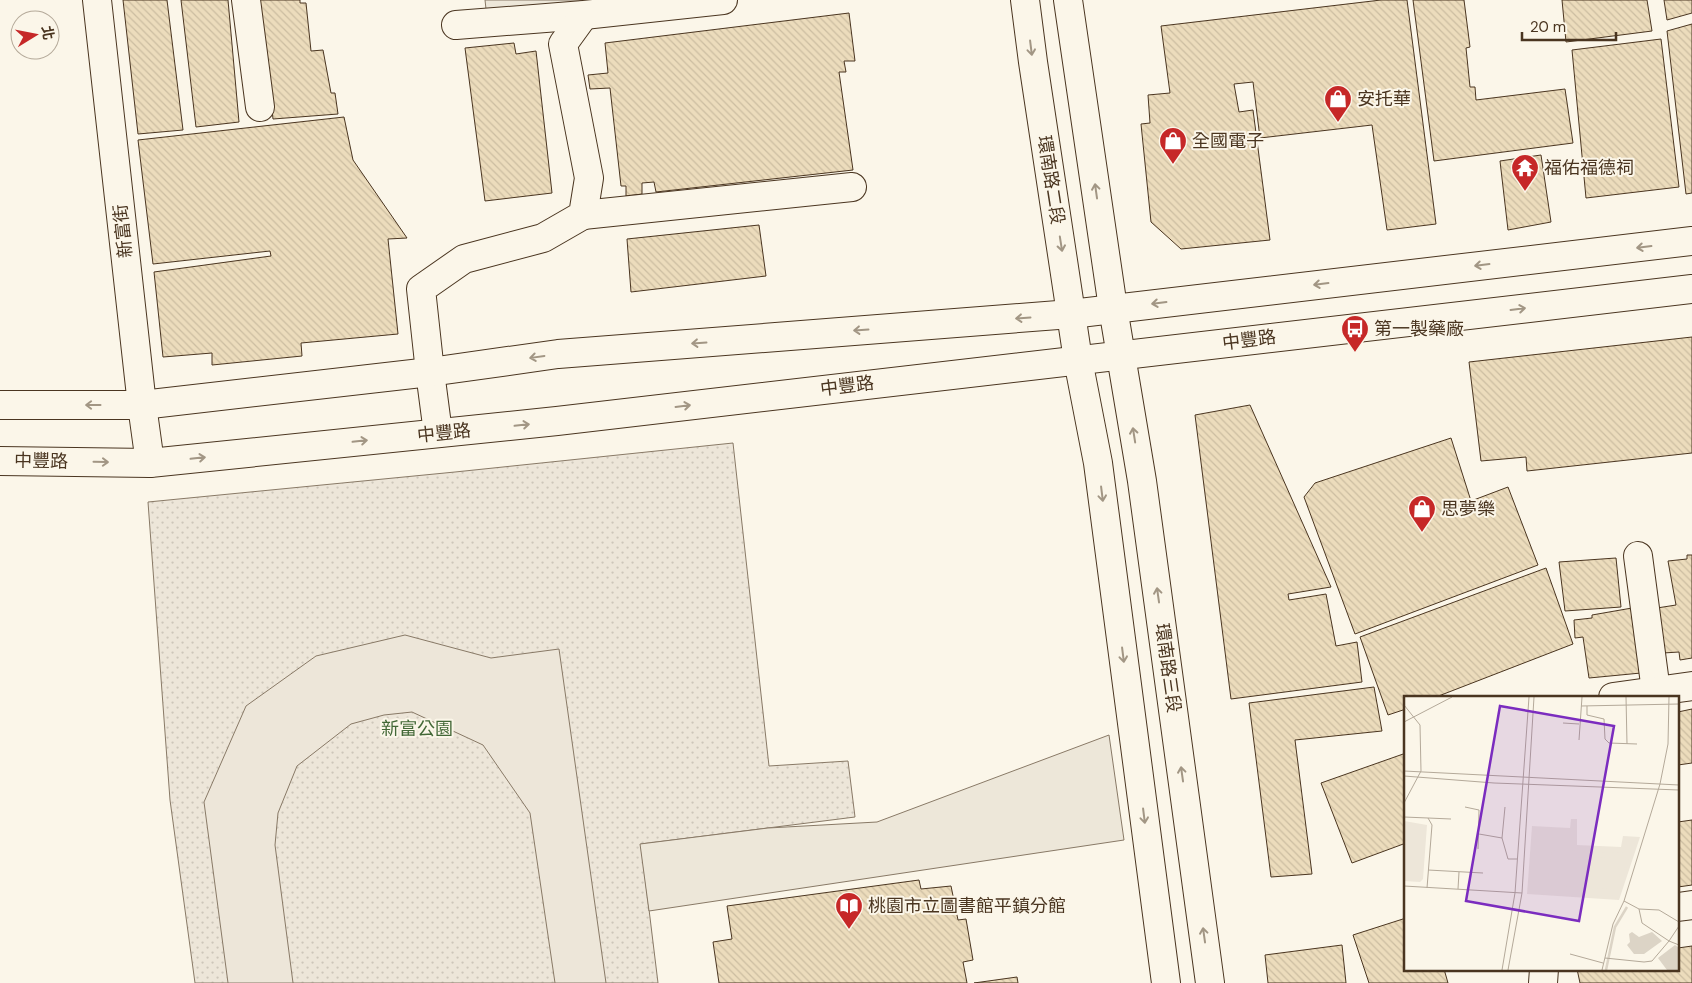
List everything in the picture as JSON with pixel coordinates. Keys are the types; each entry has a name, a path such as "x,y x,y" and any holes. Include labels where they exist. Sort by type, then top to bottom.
{"main road":[{"name":"新富街","path":"97,0 150,463"},
{"path":"246,0 260,107"},
{"path":"456,25 584,16 723,0"},
{"name":"環南路二段","path":"1025,0 1078,360"},
{"path":"1068,0 1121,354"},
{"path":"583,215 589,178 562,44 584,16"},
{"path":"438,434 421,289 464,258 543,238 583,215 852,187"},
{"path":"0,404 142,405 430,372 558,354 1072,314 1692,241"},
{"name":"中豐路","path":"0,461 150,463 438,434 1692,289"},
{"name":"環南路三段","path":"1121,354 1142,481 1210,983"},
{"path":"1078,360 1098,463 1166,983"},
{"path":"1638,556 1656,691"},
{"path":"1620,696 1692,686"},
{"path":"1543,983 1544,970"}],"green space":[{"name":"新富公園","path":"733,443 769,766 848,761 855,817 641,844 658,983 195,983 170,800 148,502"},
{"path":"405,635 491,658 559,649 606,983 555,983 530,813 483,745 412,712 384,715 351,724 297,766 278,813 275,845 293,983 228,983 204,802 246,706 316,656"}],"shaded area":[{"path":"485,0 613,0 487,18"},
{"path":"1109,735 1124,840 649,911 640,844 768,828 877,822"}],"building":[{"path":"123,0 167,0 183,130 138,134"},
{"path":"181,0 228,0 239,122 196,127"},
{"path":"260,0 300,0 300,3 306,3 311,51 323,50 331,93 335,93 338,114 273,119"},
{"path":"1381,0 1407,0 1436,224 1387,230 1372,125 1260,138 1253,82 1234,84 1239,112 1253,110 1270,240 1181,249 1151,222 1141,124 1150,123 1148,95 1170,93 1161,26"},
{"path":"1413,0 1464,0 1470,47 1466,48 1470,87 1475,87 1476,100 1565,89 1573,143 1434,161"},
{"path":"1562,0 1647,0 1652,31 1566,42"},
{"path":"1664,0 1692,0 1692,13 1667,20"},
{"path":"849,13 855,61 844,61 846,72 839,72 853,170 656,192 654,182 642,183 642,194 626,196 626,186 621,186 610,88 590,89 588,75 608,73 605,43"},
{"path":"1692,24 1692,193 1686,194 1667,31"},
{"path":"1661,39 1679,187 1586,198 1572,50"},
{"path":"514,43 516,54 536,51 552,193 485,201 465,48"},
{"path":"344,117 353,160 407,238 388,239 398,334 301,343 302,356 212,365 212,353 163,357 154,272 271,256 270,251 153,264 138,140"},
{"name":"福佑福德祠","path":"1541,155 1551,222 1508,230 1500,161"},
{"path":"759,225 766,276 631,292 627,239"},
{"path":"1692,337 1692,453 1527,471 1526,457 1481,461 1469,362"},
{"path":"1250,405 1331,587 1288,594 1289,600 1326,594 1336,646 1357,642 1362,682 1231,699 1195,415"},
{"name":"思夢樂","path":"1451,438 1471,501 1508,487 1538,565 1355,634 1304,497 1315,483"},
{"path":"1687,555 1692,555 1692,658 1680,660 1679,652 1663,653 1657,608 1676,605 1668,561 1687,559"},
{"path":"1616,558 1621,607 1565,611 1559,562"},
{"path":"1546,568 1573,644 1439,696 1404,696 1404,710 1388,715 1360,637"},
{"path":"1632,608 1641,673 1589,678 1583,637 1575,638 1574,620 1592,618 1592,615"},
{"path":"1374,687 1382,731 1295,740 1312,874 1271,877 1249,703"},
{"path":"1692,709 1692,763 1680,765 1680,712"},
{"path":"1404,754 1404,844 1352,863 1321,783"},
{"path":"1692,820 1692,885 1680,887 1680,822"},
{"name":"桃園市立圖書館平鎮分館","path":"919,880 921,889 951,886 958,920 966,919 973,960 963,962 967,983 719,983 713,942 732,939 727,906"},
{"path":"1404,919 1404,970 1444,970 1448,983 1369,983 1353,935"},
{"path":"1342,945 1346,983 1268,983 1265,955"},
{"path":"1692,946 1692,983 1580,983 1577,970 1680,970 1680,948"},
{"path":"1017,977 1018,983 974,983"}],"place":[{"name":"安托華","path":"1338,123"},
{"name":"全國電子","path":"1173,165"},
{"name":"福佑福德祠","path":"1525,192"},
{"name":"第一製藥廠","path":"1355,353"},
{"name":"思夢樂","path":"1422,533"},
{"name":"桃園市立圖書館平鎮分館","path":"849,930"}]}
